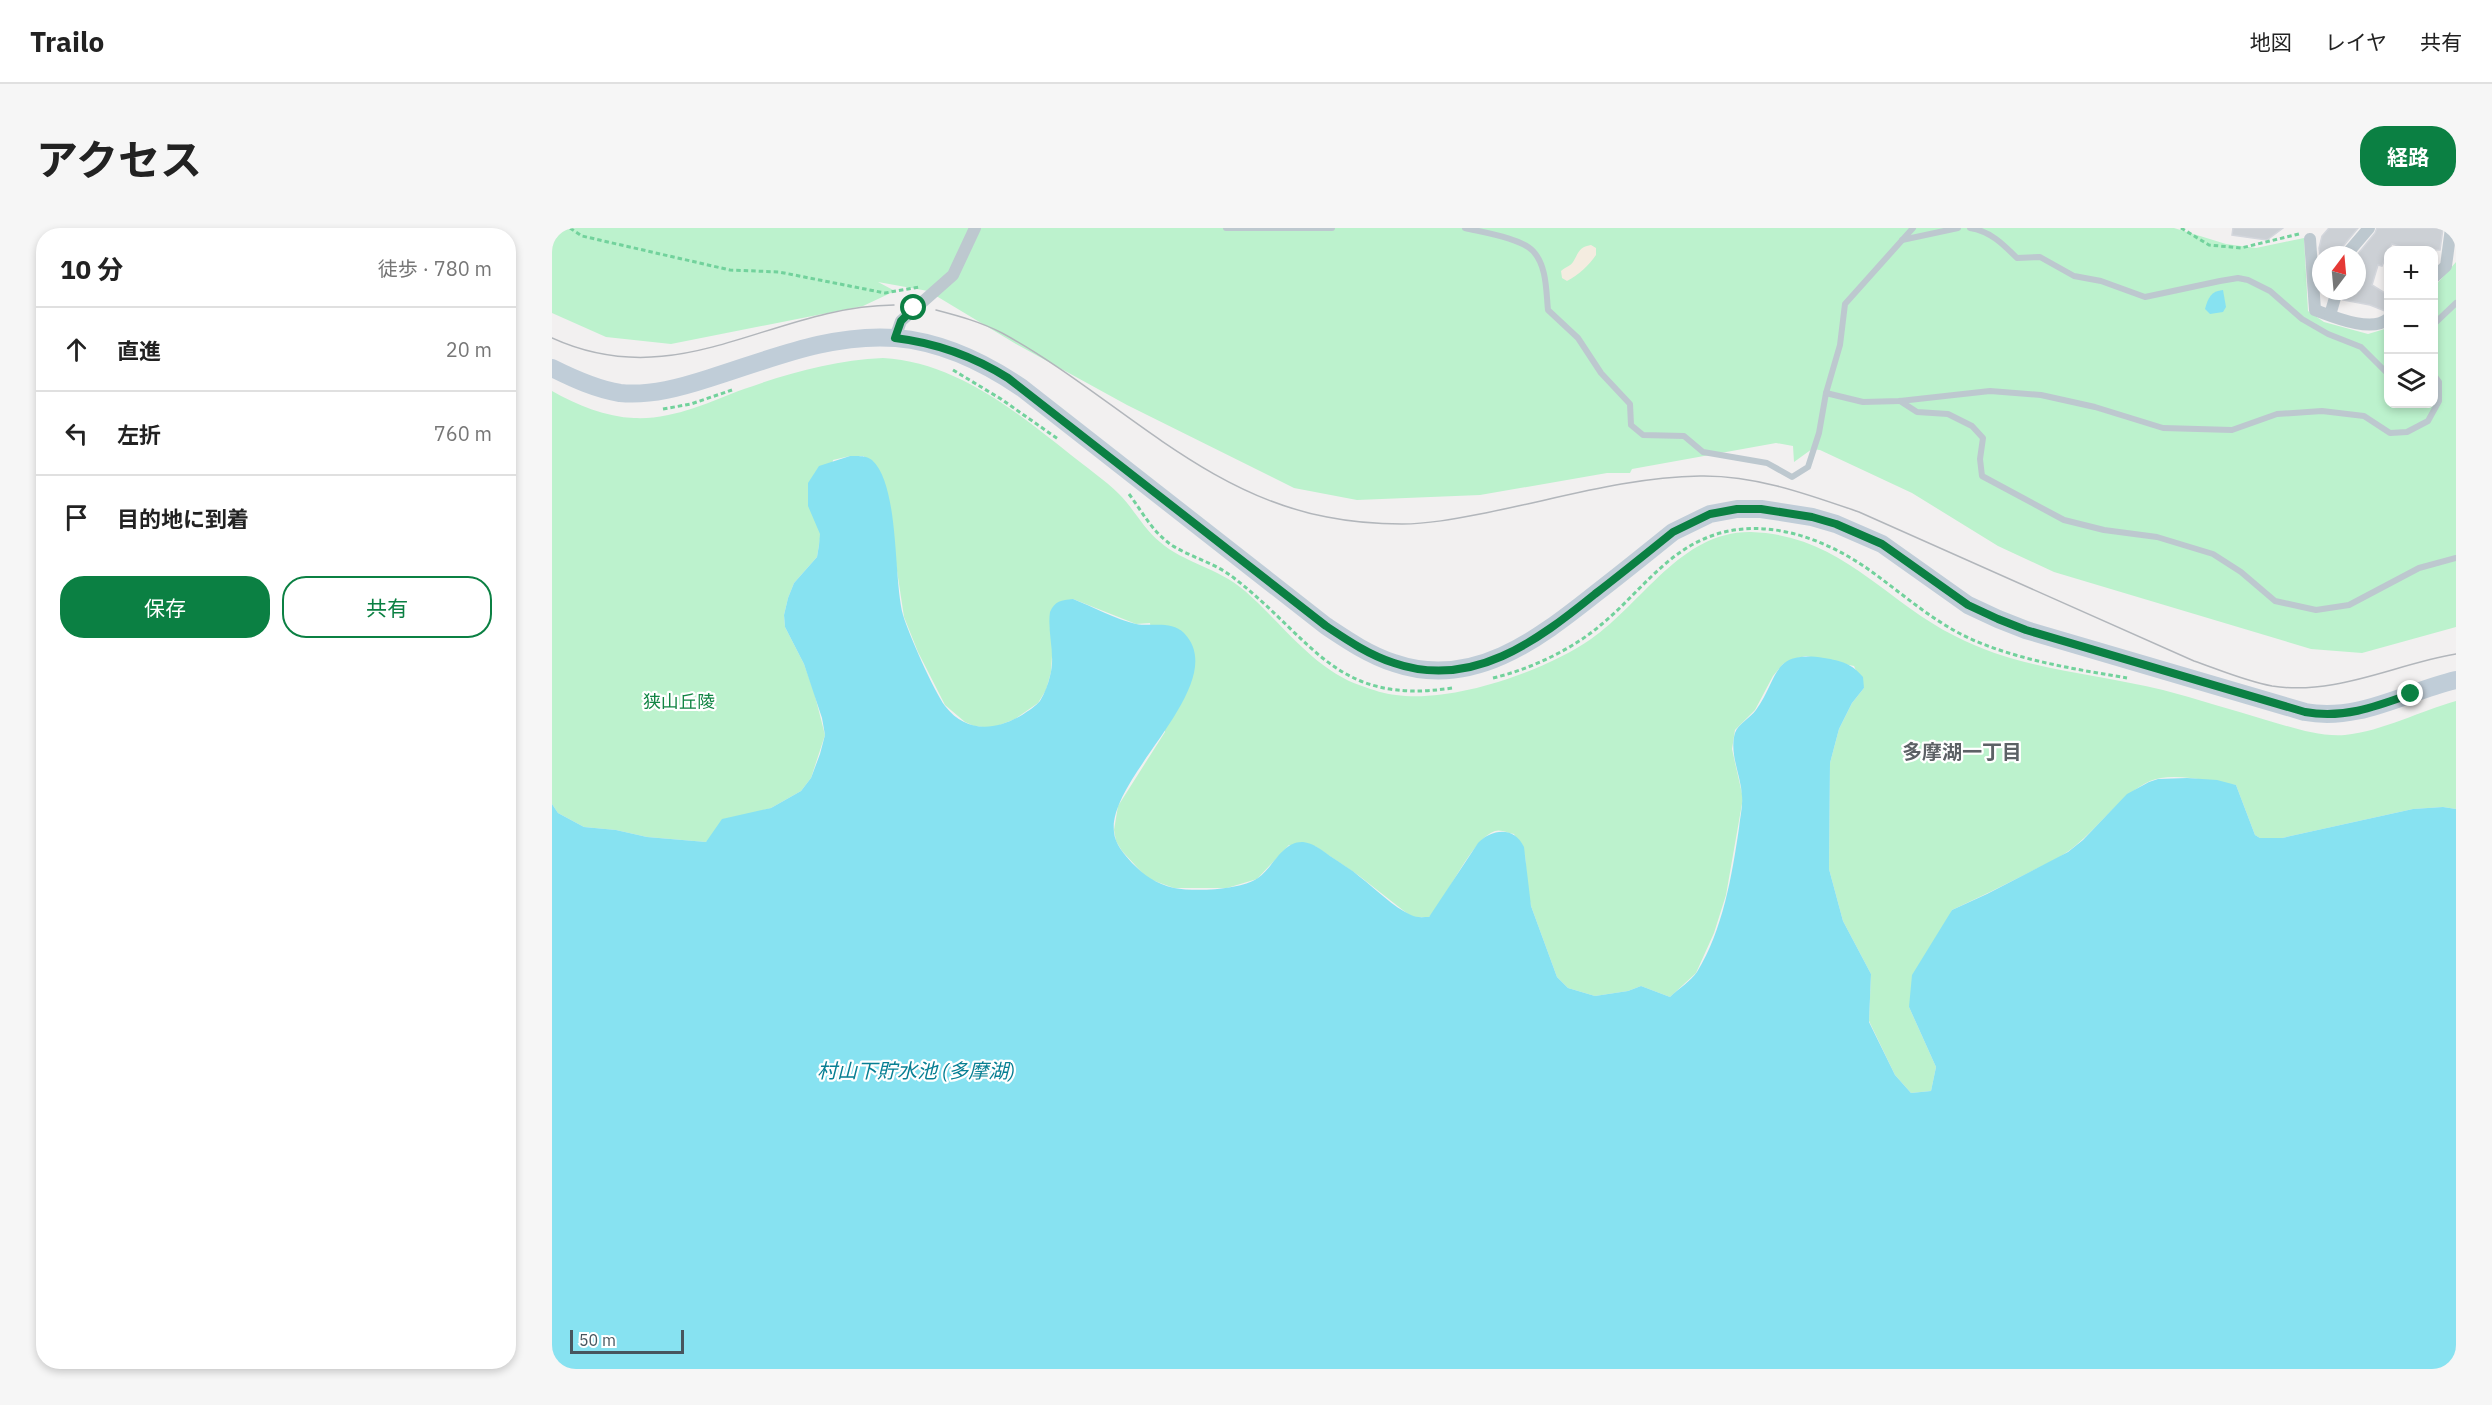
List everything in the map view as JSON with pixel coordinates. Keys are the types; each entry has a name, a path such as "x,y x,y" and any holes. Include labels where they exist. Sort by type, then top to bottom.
{"street":[{"path":"895,338 901,321 953,275 975,228"},
{"path":"2353,246 2368,228"},
{"path":"2438,273 2446,266 2451,228"},
{"path":"2306,236 2315,310 2365,324 2384,323"},
{"path":"2330,315 2334,300"},
{"path":"552,368 592,386 621,393 636,393 677,387 815,345 855,339 895,338 937,345 977,361 1008,378 1326,626 1376,656 1410,668 1461,670 1495,660 1554,627 1673,532 1690,522 1716,513 1749,508 1812,517 1867,537 1890,549 1968,605 2026,630 2305,712 2332,715 2363,711 2456,680"}],"lane":[{"path":"1226,228 1332,228"},
{"path":"1465,228 1513,240 1532,250 1545,275 1548,310 1578,338 1601,373 1630,404 1631,425 1643,435 1684,435 1703,452 1767,462 1792,477 1808,467 1819,433 1826,393 1840,345 1845,304 1913,228"},
{"path":"1902,240 1958,228"},
{"path":"1970,228 1983,230 2003,244 2017,258 2040,256 2074,276 2101,281 2145,297 2238,278 2248,280 2270,291 2302,319 2328,334 2361,347 2384,370"},
{"path":"2438,319 2456,303"},
{"path":"1826,393 1863,402 1900,401 1990,391 2041,395 2095,407 2163,428 2232,430 2277,414 2322,411 2364,416 2390,433 2407,432 2428,421 2435,408"},
{"path":"1900,401 1917,412 1948,414 1972,426 1983,438 1980,459 1982,476 2064,520 2104,530 2157,537 2213,554 2241,572 2275,602 2316,610 2349,605 2419,568 2456,558"}],"path":[{"path":"570,228 582,236 730,270 779,272 885,293 919,287 928,281"},
{"path":"2181,228 2209,245 2241,248 2306,236"},
{"path":"951,370 1001,399 1062,442"},
{"path":"660,409 692,404 742,387"},
{"path":"1124,489 1150,526 1162,537 1173,546 1222,568 1258,596 1327,663 1342,673 1367,684 1401,691 1432,691 1456,687"},
{"path":"1488,679 1549,657 1579,641 1602,625 1663,566 1690,546 1723,532 1756,527 1796,535 1842,554 1867,568 1923,612 1973,640 2006,652 2070,668 2131,679"}],"green space":[{"path":"552,228 2174,228 2226,244 2256,248 2304,238 2308,311 2324,322 2368,334 2384,329 2384,408 2438,408 2438,282 2456,262 2456,627 2362,653 2311,649 2054,572 1998,546 1912,493 1820,450 1812,449 1794,462 1793,446 1776,443 1632,469 1630,473 1607,473 1480,495 1357,500 1294,488 1127,405 1016,344 928,291 878,282 895,291 863,306 671,344 606,337 552,313"},
{"name":"狭山丘陵","path":"883,358 935,369 960,379 1006,406 1114,489 1149,531 1169,549 1223,576 1245,591 1299,644 1329,669 1345,679 1379,692 1419,696 1444,694 1498,682 1524,673 1572,651 1591,639 1683,556 1704,543 1726,535 1751,532 1783,536 1811,544 1836,556 1929,621 1955,636 2005,656 2031,664 2163,690 2305,731 2335,735 2359,733 2456,701 2456,809 2443,807 2413,809 2282,838 2260,838 2255,835 2236,785 2181,777 2159,778 2150,781 2129,795 2080,842 2065,853 1952,910 1909,1007 1936,1067 1931,1091 1911,1093 1895,1075 1869,1021 1871,974 1843,921 1829,869 1830,763 1839,729 1852,703 1864,688 1854,666 1806,656 1783,664 1773,676 1755,710 1735,730 1732,749 1743,798 1726,895 1714,933 1696,973 1670,997 1641,986 1628,991 1595,996 1568,988 1557,977 1531,906 1525,855 1514,834 1505,831 1495,831 1486,836 1478,845 1429,917 1413,917 1315,846 1289,845 1257,879 1227,888 1174,888 1147,878 1122,851 1116,841 1114,830 1118,806 1165,732 1150,623 1136,624 1073,599 1052,656 1046,690 1038,703 1015,719 992,728 974,726 965,722 945,705 918,652 904,617 896,564 864,456 850,456 833,460 817,557 794,583 784,615 785,627 804,664 814,692 825,735 811,778 801,791 771,808 749,814 706,842 647,837 616,830 584,827 558,813 552,804 552,391 602,413 648,418 677,413 761,383 812,368 847,361"}],"sand":[{"path":"1591,245 1596,248 1596,255 1590,262 1571,279 1567,281 1562,278 1561,271 1572,263 1582,249"}],"water":[{"path":"2223,290 2226,307 2223,312 2210,314 2205,309 2209,298"},
{"name":"村山下貯水池 (多摩湖)","path":"850,456 870,458 881,473 891,510 903,615 940,698 953,715 962,721 981,727 1002,724 1022,715 1040,701 1052,668 1050,612 1059,602 1073,599 1129,622 1142,625 1167,625 1184,633 1195,654 1193,678 1182,704 1129,785 1117,810 1114,832 1116,841 1129,860 1146,875 1162,884 1183,889 1206,890 1240,885 1263,874 1283,850 1303,842 1317,847 1349,869 1404,912 1415,917 1429,917 1478,843 1496,833 1509,833 1520,840 1524,847 1531,906 1557,977 1568,988 1595,996 1628,991 1641,986 1670,997 1697,972 1720,920 1739,828 1742,800 1733,749 1735,733 1756,710 1785,662 1794,658 1807,657 1846,663 1863,677 1864,688 1852,703 1839,729 1830,763 1829,869 1843,921 1871,974 1869,1022 1895,1075 1911,1093 1931,1091 1936,1067 1909,1007 1912,975 1952,910 2068,852 2083,840 2127,794 2149,782 2158,779 2187,778 2217,780 2236,785 2255,835 2260,838 2282,838 2413,809 2443,807 2456,809 2456,1369 552,1369 552,804 558,813 584,827 616,830 647,837 706,842 722,819 771,808 801,791 811,778 825,735 822,718 804,664 785,627 784,615 794,583 817,557 820,534 808,506 808,483 819,466"}],"building":[{"path":"2233,228 2283,228 2267,240 2232,235"},
{"path":"2329,228 2358,228 2343,246 2320,246 2322,236"},
{"path":"2377,228 2443,228 2440,250 2438,246 2392,244 2384,246 2384,261 2382,266 2378,265 2372,285 2384,292 2384,311 2370,305 2343,300 2366,300 2364,246"}],"tram line":[{"path":"552,338 598,353 642,357 684,353 725,344 849,309 894,305"},
{"path":"936,310 978,322 1002,333 1081,383 1158,438 1238,487 1281,505 1327,517 1374,523 1422,523 1480,514 1645,480 1700,476 1741,479 1781,487 1859,512 2194,661 2262,684 2296,688 2319,687 2456,654"}],"district":[{"name":"多摩湖一丁目","path":"1962,751"}],"route":[{"path":"914,308 901,321 895,338 937,345 977,361 1008,378 1326,626 1362,649 1410,668 1461,670 1495,660 1554,627 1673,532 1710,514 1749,508 1812,517 1867,537 1882,544 1968,605 2026,630 2305,712 2319,715 2344,715 2363,711 2411,694"}]}
